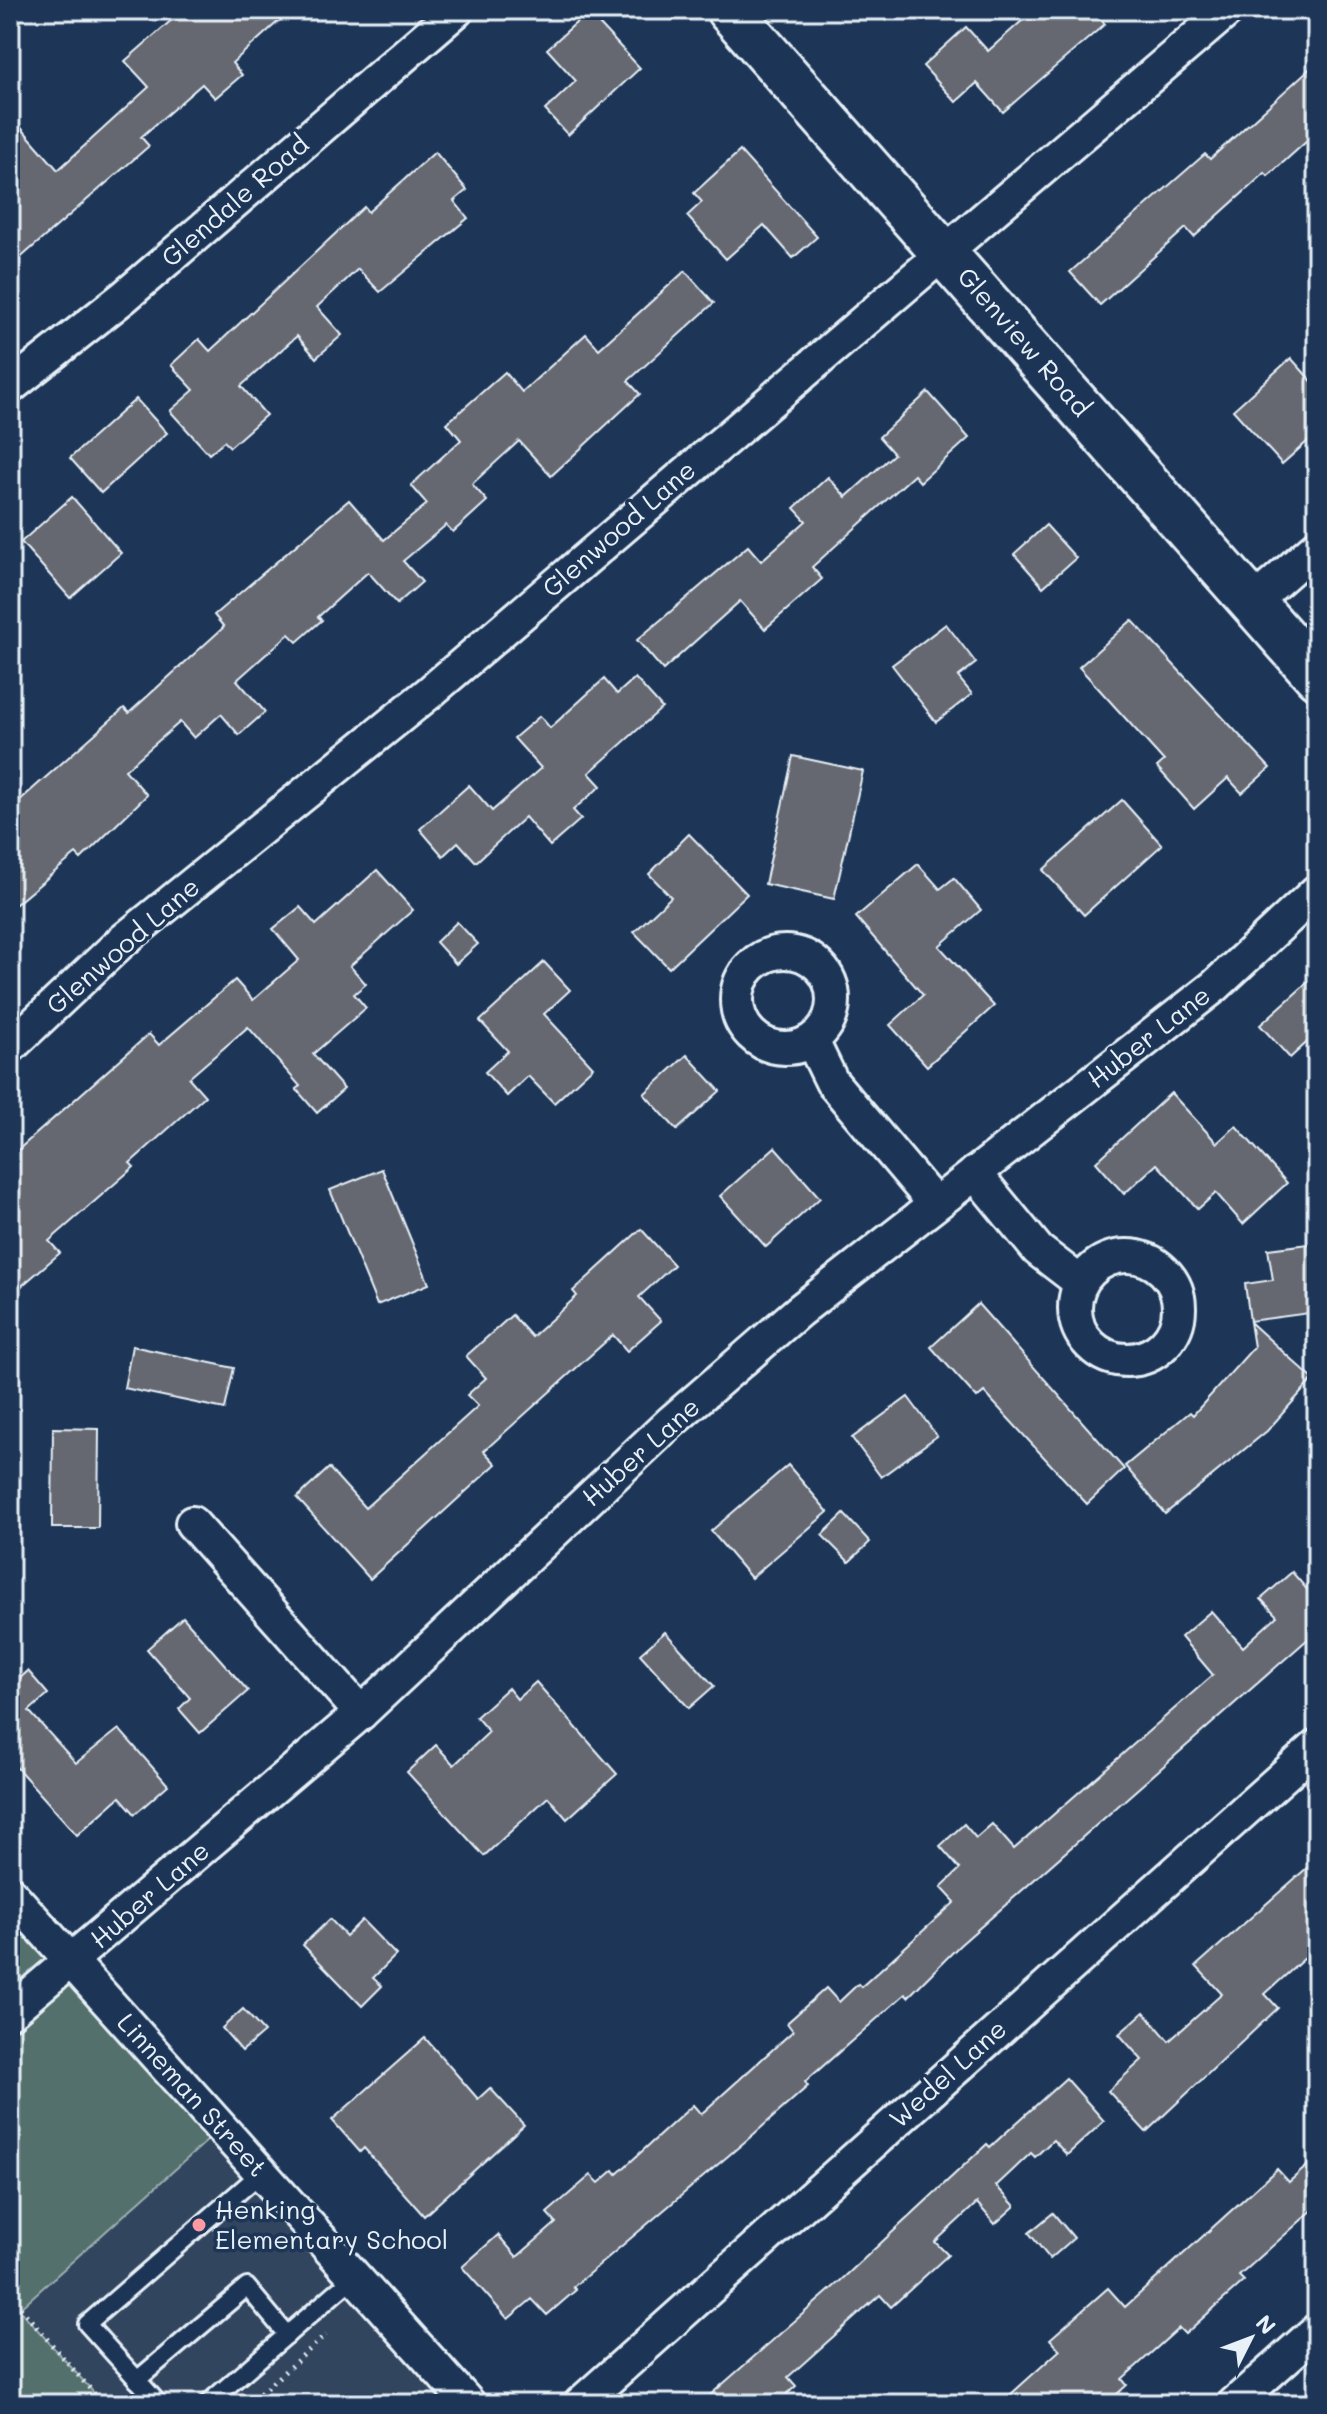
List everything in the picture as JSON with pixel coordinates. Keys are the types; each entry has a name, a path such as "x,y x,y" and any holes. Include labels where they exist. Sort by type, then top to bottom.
{"main road":[{"name":"Glenview Road","path":"729,10 1317,676"}],"street":[{"name":"Glendale Road","path":"10,387 124,297 457,10"},
{"name":"Glenwood Lane","path":"10,1047 120,943 429,693 1228,10"},
{"path":"1252,603 1317,546"},
{"name":"Huber Lane","path":"10,2012 361,1713 672,1421 799,1311 1215,986 1317,891"},
{"path":"812,1041 832,1082 934,1203"},
{"path":"975,1173 1038,1250 1081,1283"},
{"path":"192,1523 361,1713"},
{"name":"Wedel Lane","path":"580,2404 1317,1746"},
{"name":"Linneman Street","path":"10,1893 469,2404"},
{"path":"1234,2404 1317,2330"}],"lane":[{"path":"159,2404 87,2324 262,2172"},
{"path":"207,2404 355,2276"},
{"path":"137,2380 247,2287 287,2335"}],"path":[{"path":"10,2296 103,2404"},
{"path":"248,2404 326,2335"}],"shaded area":[{"name":"Henking Elementary School","path":"208,2140 446,2404 104,2404 19,2309"}],"green space":[{"path":"24,1934 208,2140 19,2309 104,2404 10,2404 10,1947"}],"building":[{"path":"183,10 291,10 232,63 242,75 215,98 202,84 141,137 149,146 10,267 10,115 58,170 149,87 125,61"},
{"path":"1034,10 1093,10 1105,24 1003,112 977,83 956,102 923,66 966,27 988,51"},
{"path":"588,12 640,68 568,135 545,110 576,81 547,49"},
{"path":"1317,62 1317,132 1268,176 1265,173 1194,237 1186,228 1100,305 1070,272 1205,154 1210,159"},
{"path":"740,151 817,237 793,258 764,225 726,259 687,216 702,202 694,193"},
{"path":"435,152 467,190 454,201 468,218 380,292 358,269 317,307 342,335 316,358 297,336 241,386 266,415 230,447 224,441 209,454 170,411 194,390 171,365 199,339 210,351 364,207 368,212"},
{"path":"685,271 714,303 628,381 640,394 551,476 519,441 472,484 487,501 453,532 446,525 403,561 422,582 397,604 368,572 318,617 322,620 297,642 289,634 237,680 265,712 239,735 221,714 194,738 180,722 125,770 147,795 81,859 76,854 10,909 10,809 124,708 129,713 224,627 214,615 349,500 384,540 427,504 411,485 461,440 447,423 505,372 522,392 586,334 599,349"},
{"path":"1291,358 1317,387 1317,433 1282,464 1233,410"},
{"path":"928,392 969,438 920,482 914,475 812,567 822,579 765,629 740,601 663,670 637,640 748,546 761,561 806,521 794,508 828,477 846,497 894,454 879,437"},
{"path":"136,399 167,433 101,493 70,458"},
{"path":"72,497 121,553 70,598 21,542"},
{"path":"1046,525 1076,558 1043,587 1014,554"},
{"path":"1132,620 1270,768 1242,793 1228,778 1194,809 1157,767 1164,761 1079,667"},
{"path":"946,624 976,663 958,677 972,694 936,722 892,665"},
{"path":"635,678 662,708 589,773 601,786 573,810 581,819 550,846 525,817 476,862 458,842 443,856 420,829 469,785 492,811 541,768 514,738 540,716 550,728 604,679 617,694"},
{"path":"793,756 863,771 834,899 765,884"},
{"path":"1122,800 1162,845 1084,915 1043,870"},
{"path":"689,834 747,894 669,968 634,932 671,897 649,874"},
{"path":"918,864 940,889 954,878 981,910 939,946 994,1006 927,1066 890,1025 923,995 856,917"},
{"path":"377,870 413,910 350,966 366,984 354,994 366,1008 313,1054 344,1089 317,1113 296,1089 300,1086 248,1027 189,1078 205,1096 130,1163 134,1167 49,1241 60,1253 10,1296 10,1157 149,1034 159,1045 235,980 253,1000 299,960 273,929 300,907 316,925"},
{"path":"457,922 478,944 456,964 436,942"},
{"path":"544,962 570,990 544,1014 593,1067 554,1103 528,1076 507,1096 485,1072 508,1051 480,1021"},
{"path":"1317,974 1317,1033 1290,1058 1260,1025"},
{"path":"687,1055 720,1091 677,1130 644,1094"},
{"path":"1171,1093 1217,1143 1236,1126 1287,1183 1243,1224 1216,1193 1198,1209 1157,1164 1124,1194 1096,1162"},
{"path":"775,1147 820,1198 766,1247 720,1196"},
{"path":"382,1169 429,1284 377,1305 330,1190"},
{"path":"641,1229 674,1265 639,1297 661,1321 627,1351 613,1335 484,1451 496,1464 370,1579 297,1498 329,1468 365,1508 478,1406 467,1395 486,1378 466,1356 512,1315 532,1337 577,1296 573,1291"},
{"path":"1317,1243 1317,1312 1250,1321 1245,1284 1273,1280 1268,1249"},
{"path":"978,1304 1124,1469 1087,1504 984,1392 977,1398 931,1347"},
{"path":"1250,1322 1313,1379 1267,1431 1165,1514 1125,1466 1190,1412 1193,1415 1254,1347"},
{"path":"132,1346 234,1368 225,1409 124,1388"},
{"path":"908,1397 937,1436 881,1477 852,1438"},
{"path":"53,1428 99,1429 98,1528 52,1528"},
{"path":"788,1465 828,1512 751,1578 711,1531"},
{"path":"844,1514 870,1542 849,1562 822,1535"},
{"path":"1292,1572 1317,1601 1317,1631 960,1945 908,1997 905,1994 805,2082 808,2086 754,2134 573,2287 576,2290 547,2315 532,2299 508,2319 462,2267 498,2235 517,2257 556,2223 547,2213 591,2175 599,2183 614,2170 617,2174 693,2105 701,2114 793,2031 787,2023 826,1988 839,2002 858,1984 861,1987 955,1902 941,1887 960,1869 940,1846 964,1824 976,1838 992,1824 1014,1849 1213,1675 1181,1637 1211,1611 1243,1647 1277,1616 1261,1599"},
{"path":"183,1617 248,1691 200,1733 179,1709 190,1698 147,1649"},
{"path":"665,1632 714,1686 689,1708 640,1654"},
{"path":"28,1671 48,1694 29,1711 76,1763 119,1729 168,1785 135,1814 120,1797 77,1835 10,1760 10,1687"},
{"path":"536,1682 617,1774 567,1819 548,1797 484,1856 407,1772 436,1745 454,1765 489,1732 476,1717 508,1688 517,1699"},
{"path":"1317,1859 1317,1947 1265,1994 1278,2008 1146,2132 1108,2091 1142,2060 1119,2034 1144,2012 1169,2041 1222,1994 1196,1966"},
{"path":"330,1919 346,1936 362,1920 396,1955 373,1978 382,1986 362,2006 303,1945"},
{"path":"243,2009 264,2032 242,2051 222,2028"},
{"path":"425,2038 478,2099 490,2088 524,2125 424,2216 364,2148 360,2152 332,2120"},
{"path":"1066,2078 1104,2121 1067,2155 1053,2140 1035,2157 1031,2153 996,2186 1015,2206 995,2224 977,2203 935,2242 948,2255 891,2307 880,2295 788,2377 796,2386 776,2404 700,2404 838,2283 987,2144 990,2147"},
{"path":"1317,2157 1317,2206 1239,2276 1244,2281 1185,2334 1179,2328 1122,2379 1127,2385 1106,2404 1000,2404 1060,2350 1050,2339 1108,2288 1125,2307 1277,2169 1289,2182"},
{"path":"1053,2213 1074,2238 1050,2259 1029,2233"}],"place":[{"name":"Henking Elementary School","path":"199,2225"}]}
